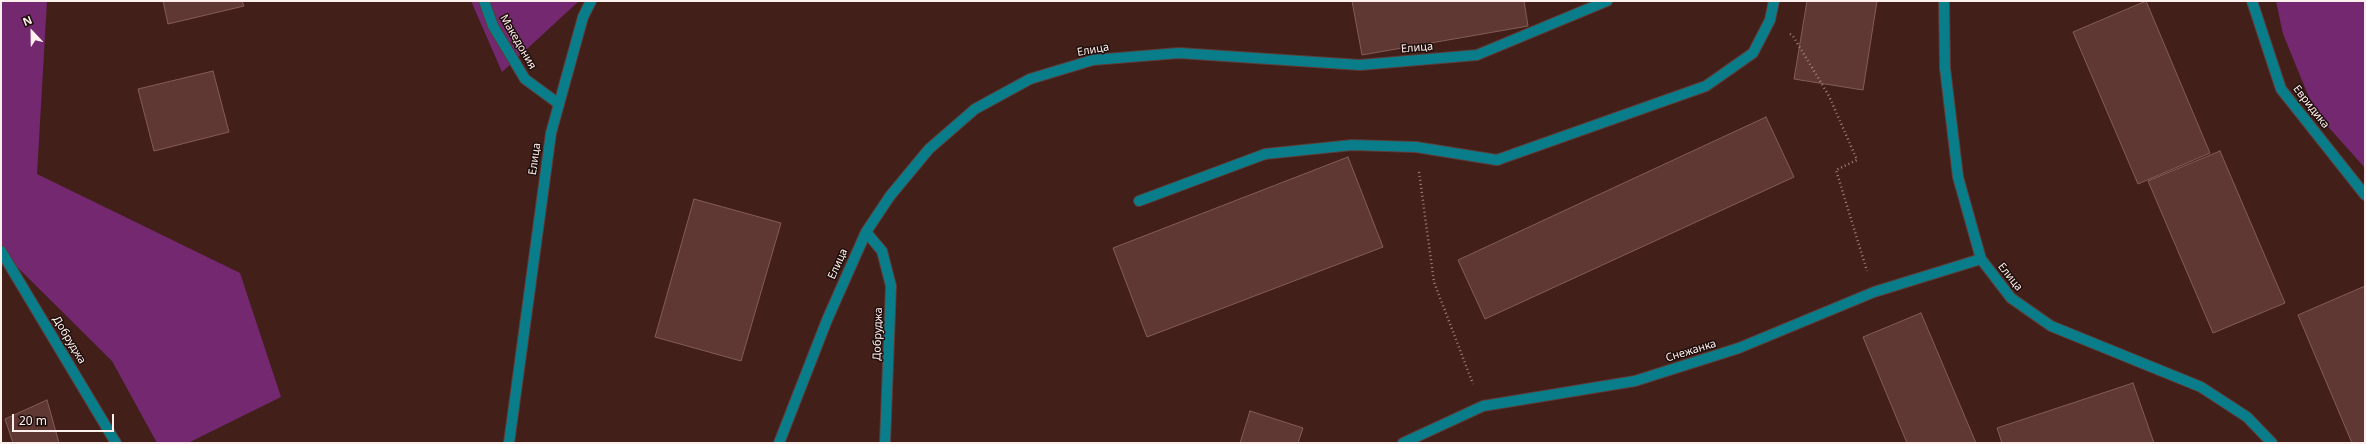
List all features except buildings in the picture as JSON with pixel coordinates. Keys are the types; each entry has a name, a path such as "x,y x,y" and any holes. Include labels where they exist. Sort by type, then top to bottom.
{"street":[{"name":"Македония","path":"484,1 493,26 526,79 559,104"},
{"name":"Елица","path":"509,443 551,133 583,17 591,1"},
{"name":"Елица","path":"779,443 826,320 866,232 890,196 929,149 975,108 1030,79 1093,60 1179,53 1360,65 1477,55 1607,1"},
{"path":"1139,201 1265,154 1352,145 1416,147 1497,160 1706,86 1753,53 1770,20 1774,1"},
{"name":"Елица","path":"1944,1 1944,68 1958,177 1981,259 2011,298 2051,326 2201,387 2247,417 2272,443"},
{"name":"Евридика","path":"2252,1 2281,89 2365,195"},
{"name":"Добруджа","path":"866,232 882,251 891,286 885,443"},
{"name":"Добруджа","path":"1,251 116,443"},
{"name":"Снежанка","path":"1402,443 1484,406 1635,381 1739,348 1874,292 1981,259"}],"path":[{"path":"1770,20 1793,36 1829,96 1857,160 1836,170 1874,292"},
{"path":"1416,147 1434,282 1470,376"}],"shaded area":[{"path":"1,1 47,1 37,174 240,273 281,397 188,443 157,443 112,361 1,251"},
{"path":"471,1 579,1 502,72"},
{"path":"2276,1 2365,1 2365,168 2315,112 2283,34"}]}
